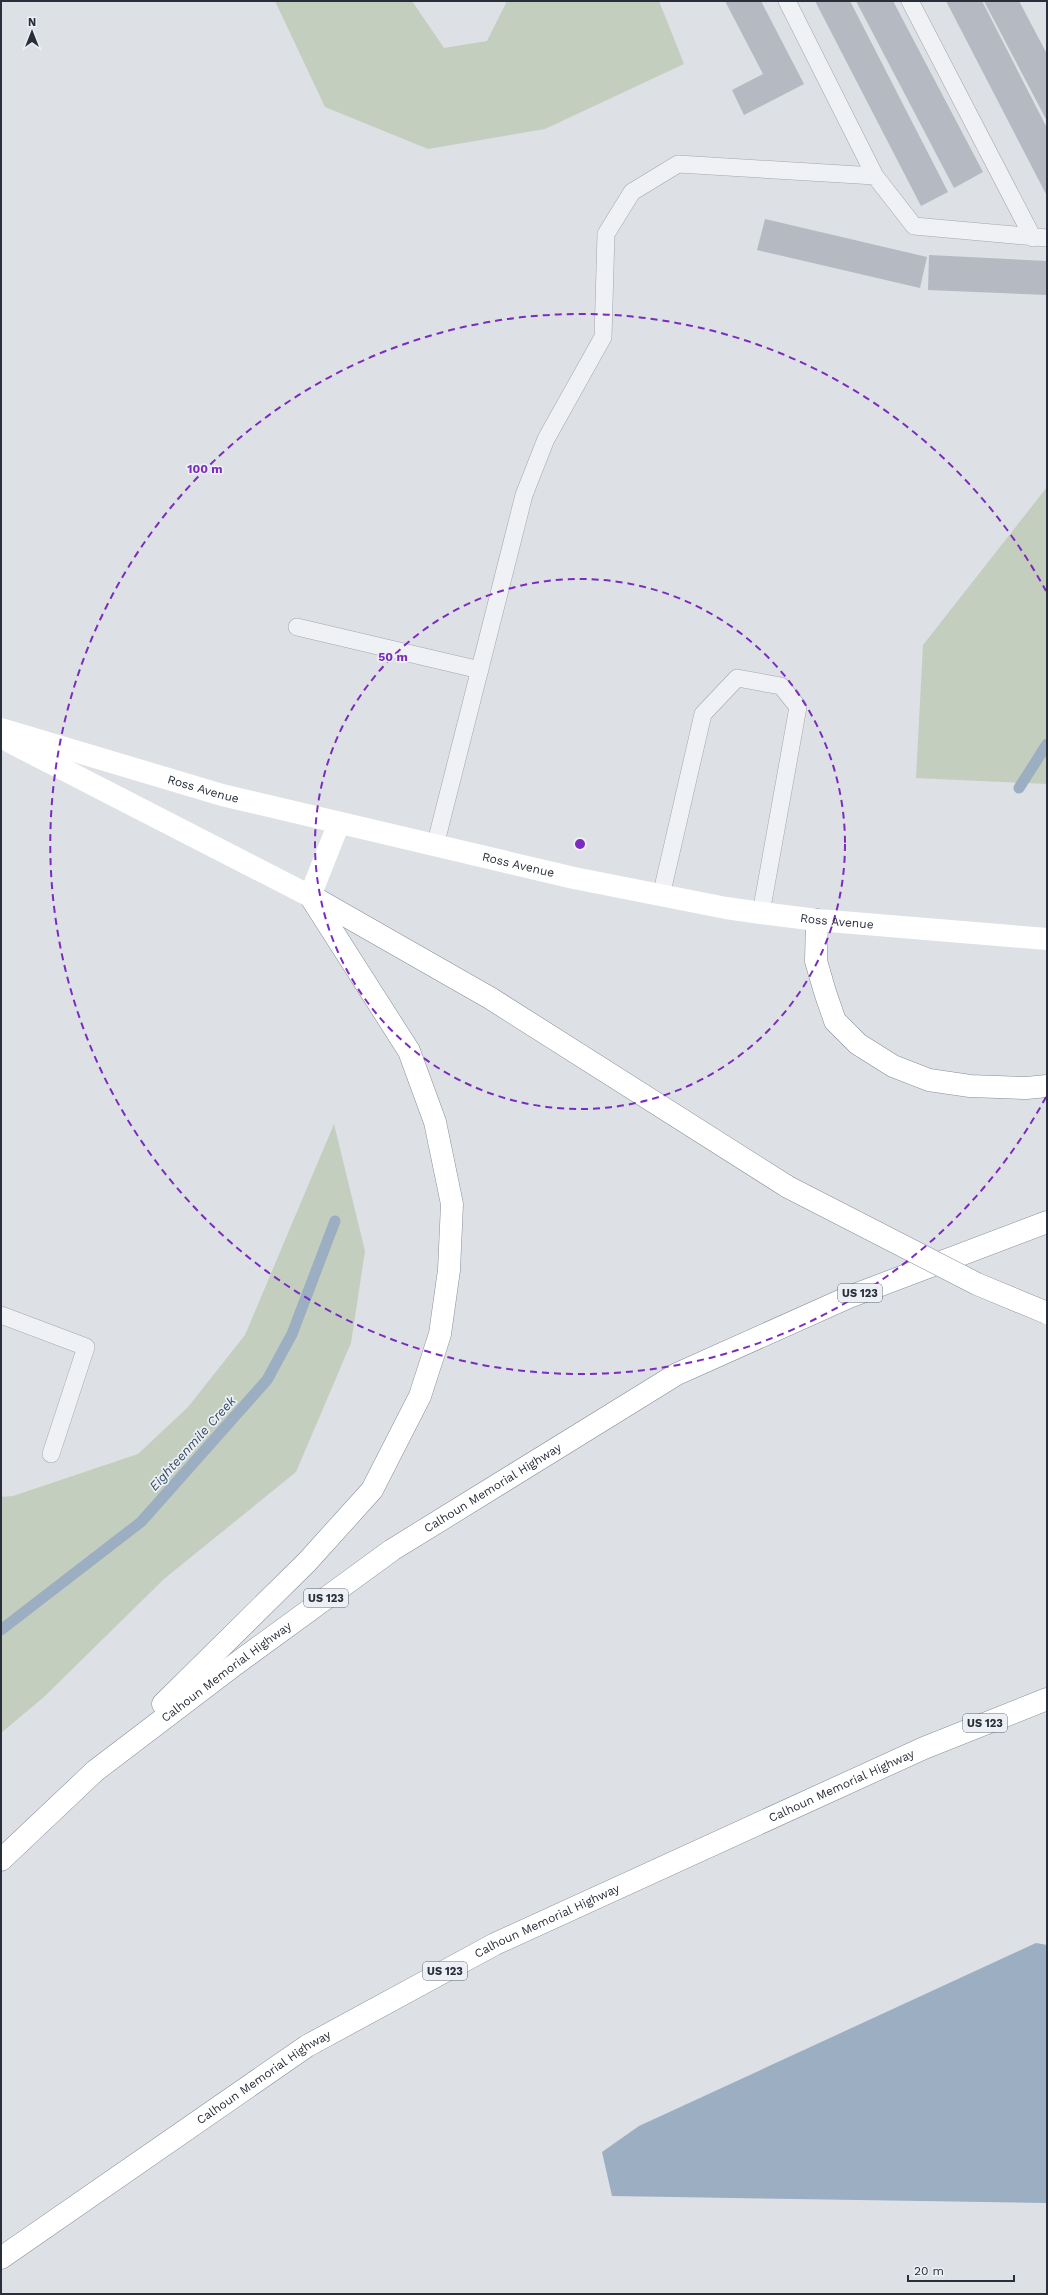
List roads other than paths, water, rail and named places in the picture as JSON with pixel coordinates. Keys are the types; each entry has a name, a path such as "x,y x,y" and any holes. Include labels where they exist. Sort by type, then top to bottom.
{"main road":[{"name":"Ross Avenue","path":"1,729 222,795 566,877 661,896 761,913 817,920 1047,938"},
{"path":"1,737 310,896 490,998 788,1187 977,1284 1047,1314"},
{"path":"310,896 339,823"},
{"path":"96,1771 307,1562 372,1490 420,1396 440,1334 449,1270 452,1204 435,1122 409,1051 310,896"},
{"path":"817,920 816,961 825,992 835,1021 858,1044 893,1066 929,1080 970,1086 1026,1088 1047,1086"},
{"name":"Calhoun Memorial Highway","path":"1,1860 96,1771 233,1666 392,1550 677,1374 849,1297 1047,1222"},
{"name":"Calhoun Memorial Highway","path":"1,2258 308,2046 495,1944 924,1748 1047,1699"}],"lane":[{"path":"787,1 875,176 914,226 1040,238"},
{"path":"910,1 1040,238"},
{"path":"435,846 524,495 546,439 602,337 606,234 632,192 678,164 875,176"},
{"path":"297,627 480,670"},
{"path":"661,896 703,714 737,678 781,686 798,707 761,913"},
{"path":"1,1315 86,1347 51,1454"}],"water":[{"path":"1036,1943 1047,1945 1047,2203 612,2196 602,2152 639,2126"}],"waterway":[{"name":"Eighteenmile Creek","path":"1019,788 1047,744"},
{"name":"Eighteenmile Creek","path":"1,1630 141,1522 267,1380 292,1334 335,1221"}]}
